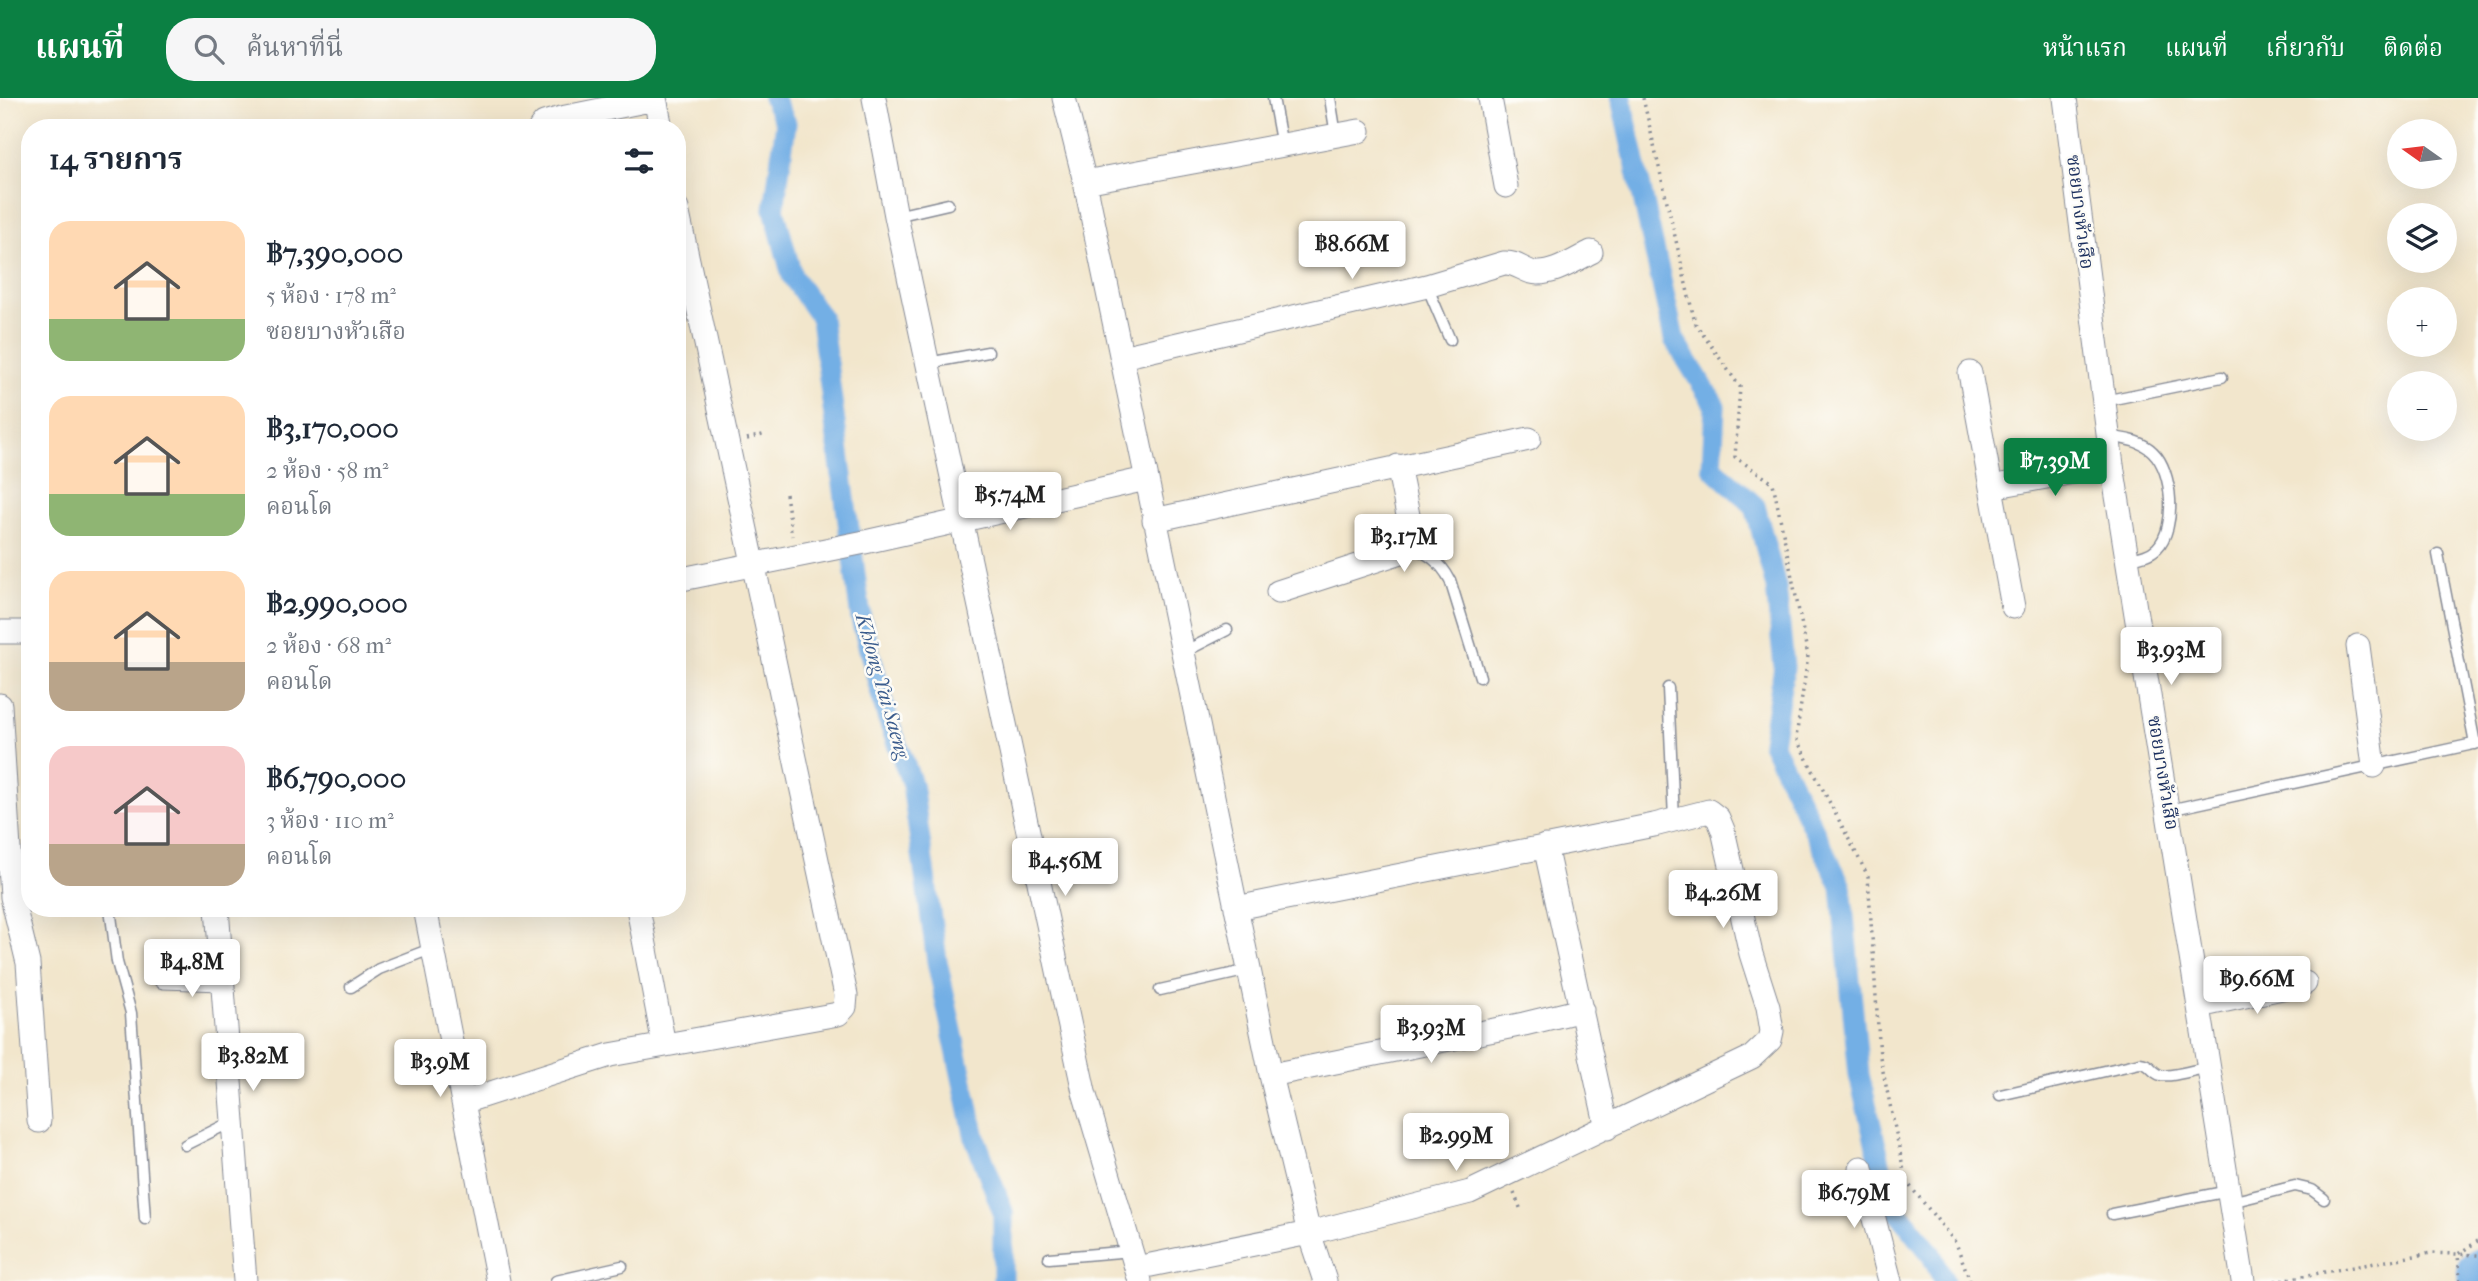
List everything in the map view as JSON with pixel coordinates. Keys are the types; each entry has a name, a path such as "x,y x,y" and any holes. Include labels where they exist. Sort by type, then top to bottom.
{"street":[{"path":"874,98 896,216 1084,1092 1136,1267 1309,1233 1470,1192 1752,1057 1770,1040 1772,1031 1768,1007 1751,954 1723,830 1718,818 1709,811 1236,908"},
{"path":"1063,98 1085,182 1271,1075 1309,1233 1325,1281"},
{"path":"1490,98 1506,186"},
{"name":"ซอยบางหัวเสือ","path":"2065,98 2112,465 2243,1281"},
{"path":"558,119 655,99 659,119"},
{"path":"1085,182 1359,131"},
{"path":"1122,357 1427,286 1504,263 1510,262 1536,273 1547,272 1591,252"},
{"path":"463,1102 610,1055 838,1014 845,1007 846,995 755,563 686,259"},
{"path":"1970,373 2012,607"},
{"path":"1154,520 1529,439"},
{"path":"1991,487 2112,465"},
{"path":"1278,592 1401,552 1409,545 1410,525 1398,466"},
{"path":"686,578 865,542 1146,479"},
{"path":"0,632 21,632"},
{"path":"2358,646 2374,766"},
{"path":"0,705 12,897 28,963 39,1121"},
{"path":"1545,846 1607,1128"},
{"path":"218,917 245,1281"},
{"path":"427,917 498,1281"},
{"path":"640,917 664,1045"},
{"path":"164,977 222,979"},
{"path":"2199,1006 2305,982"},
{"path":"1271,1075 1582,1010"},
{"path":"1861,1168 1890,1281"}],"lane":[{"path":"1273,98 1282,146"},
{"path":"1329,98 1336,135"},
{"path":"896,216 948,204"},
{"path":"1427,286 1450,340"},
{"path":"928,363 988,352"},
{"path":"2104,401 2222,377"},
{"path":"2108,436 2139,442 2153,451 2162,463 2172,508 2168,531 2159,547 2149,554 2127,559"},
{"path":"1409,545 1431,555 1446,573 1480,677"},
{"path":"2169,810 2476,743 2438,554"},
{"path":"1182,653 1227,630"},
{"path":"1668,688 1674,819"},
{"path":"111,917 117,962 131,1013 145,1219"},
{"path":"351,987 379,969 433,948"},
{"path":"1160,990 1249,970"},
{"path":"2000,1095 2140,1063 2151,1066 2157,1074 2165,1076 2209,1067"},
{"path":"185,1145 233,1121"},
{"path":"2112,1214 2295,1186 2312,1190 2324,1199"},
{"path":"1049,1258 1136,1267"},
{"path":"556,1281 622,1266"}],"path":[{"path":"1643,98 1695,323 1740,387 1735,457 1773,483 1808,656 1796,738 1868,876 1880,1056 1906,1181 1956,1243 1970,1281"},
{"path":"786,494 795,555"},
{"path":"2460,1254 2478,1241"},
{"path":"2275,1281 2431,1253 2478,1255"},
{"path":"2459,1281 2460,1254"}],"waterway":[{"name":"Khlong Yai Saeng","path":"773,98 786,123 774,209 792,276 821,318 861,619 887,716 912,784 937,961 975,1138 1003,1212 1003,1281"},
{"path":"1621,98 1674,339 1715,406 1712,467 1755,506 1776,587 1784,667 1772,743 1841,886 1859,1075 1889,1200 1931,1254 1944,1281"},
{"path":"2477,1281 2474,1269 2478,1266"}]}
